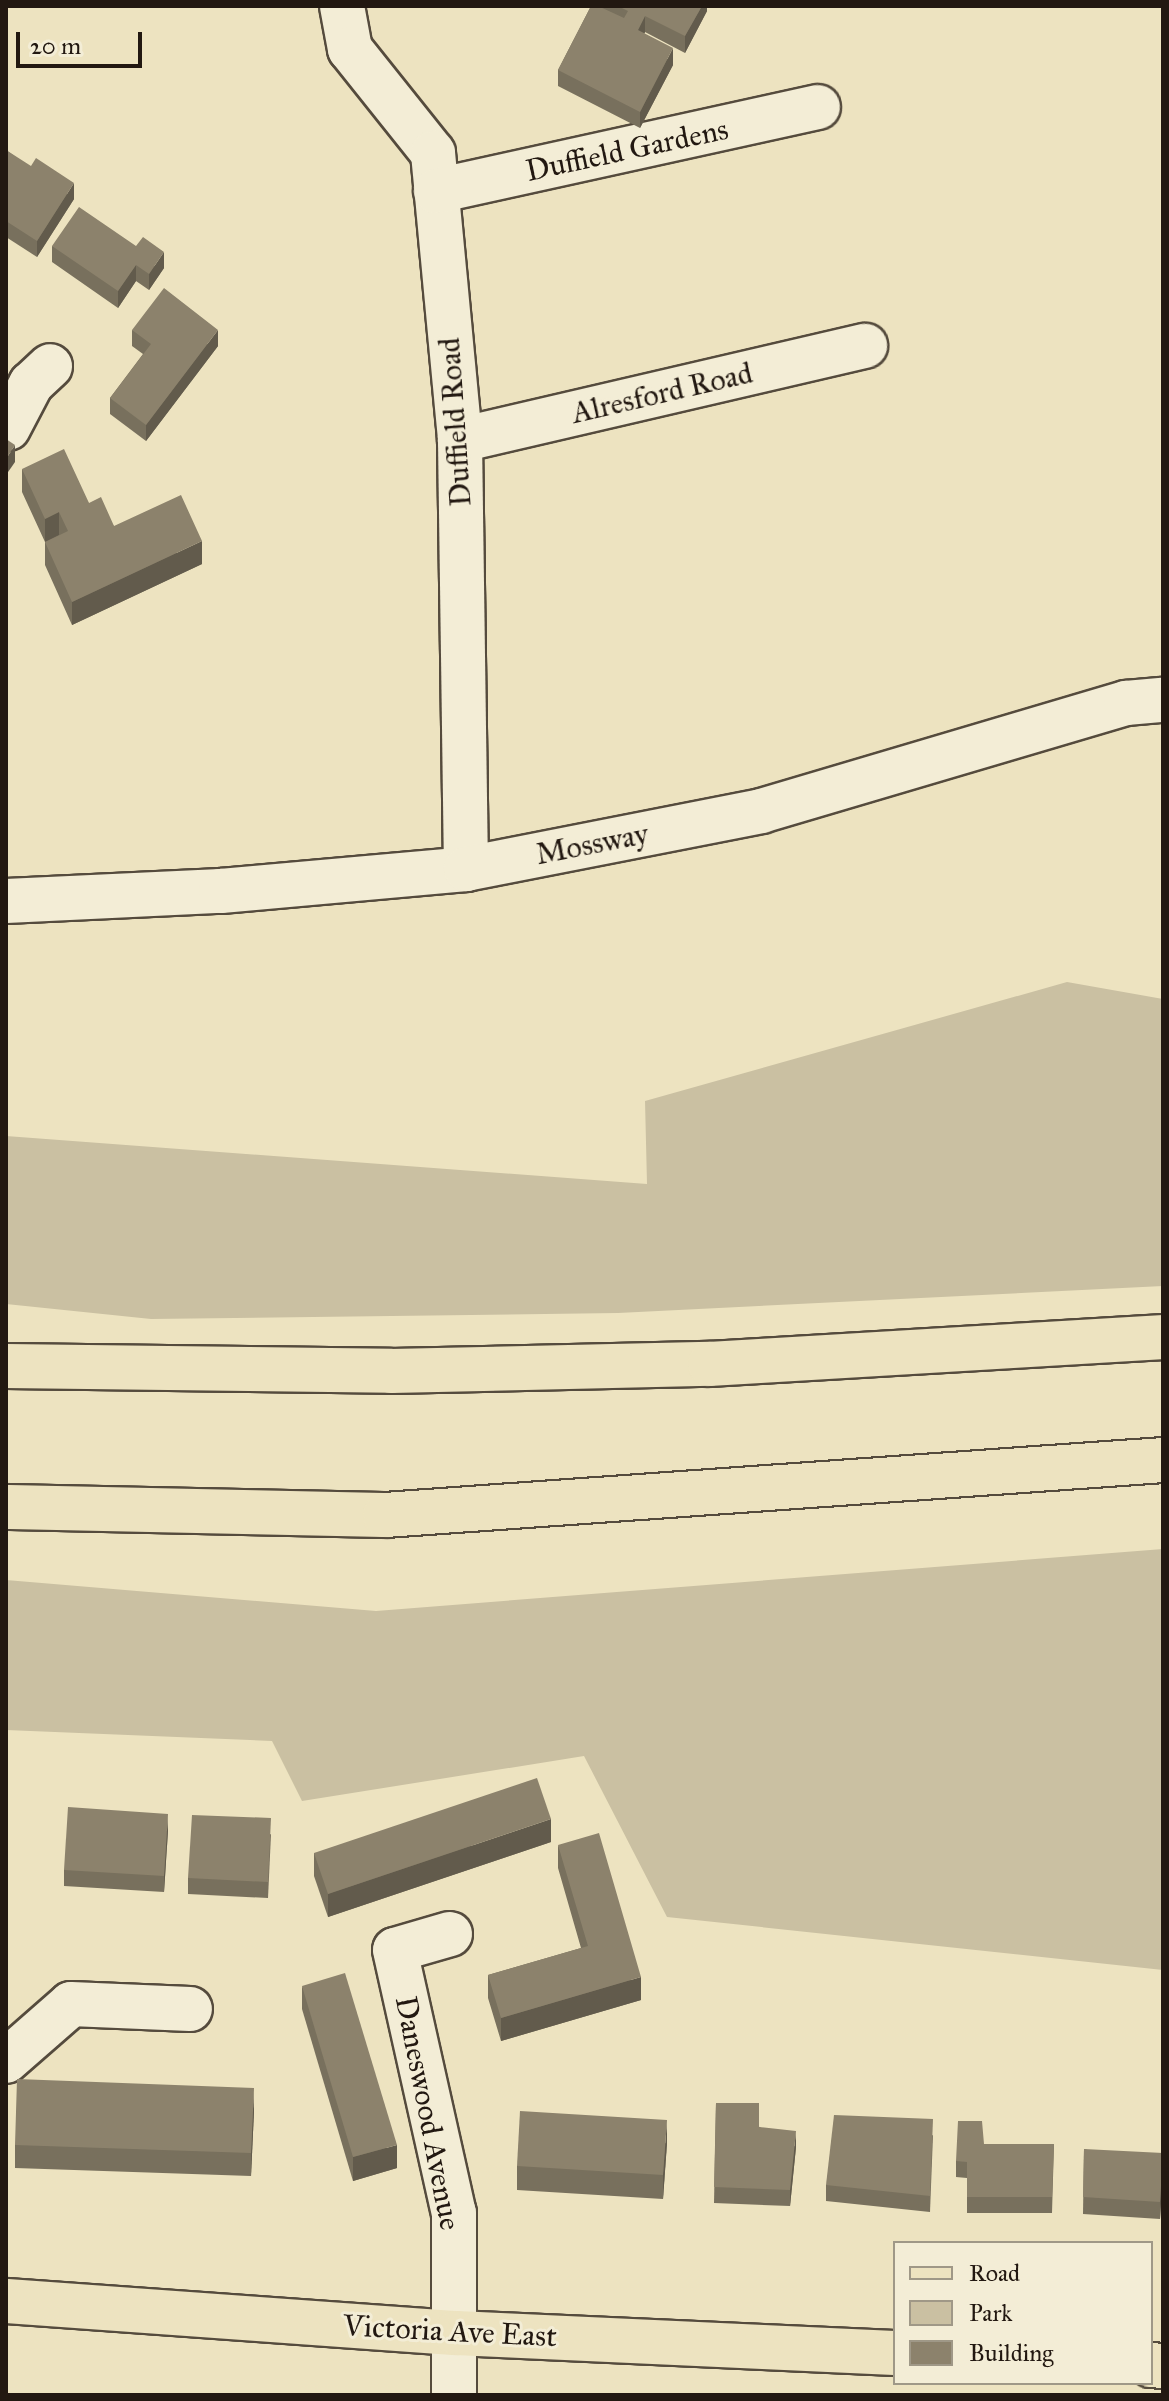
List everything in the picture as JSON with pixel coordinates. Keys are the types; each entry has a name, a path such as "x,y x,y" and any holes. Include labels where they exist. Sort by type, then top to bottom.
{"main road":[{"path":"6,1366 391,1371 710,1364 1163,1337"},
{"path":"6,1507 385,1515 1163,1460"},
{"name":"Victoria Ave East","path":"6,2301 456,2333 893,2353"}],"street":[{"name":"Duffield Road","path":"342,6 350,49 433,153 460,440 466,869"},
{"name":"Duffield Gardens","path":"436,191 818,107"},
{"name":"Alresford Road","path":"460,440 865,346"},
{"path":"8,428 29,372"},
{"name":"Mossway","path":"6,901 221,891 466,869 761,811 1126,703 1163,700"},
{"name":"Daneswood Avenue","path":"450,1934 395,1950 454,2213 456,2333"},
{"path":"6,2061 71,2004 190,2009"},
{"path":"454,2395 456,2333"}],"green space":[{"path":"1067,982 1163,999 1163,1286 618,1313 151,1319 6,1304 6,1136 647,1184 645,1101"},
{"path":"1163,1549 1163,1970 667,1917 584,1756 302,1801 272,1741 6,1730 6,1580 376,1611"}],"building":[{"path":"591,6 624,18 628,11 618,6 702,6 685,36 645,16 638,30 673,48 640,112 558,70"},
{"path":"6,150 31,166 36,158 74,183 37,241 6,221"},
{"path":"79,207 136,246 143,237 164,252 149,274 136,265 118,291 52,246"},
{"path":"164,288 218,330 146,425 110,398 151,344 132,330"},
{"path":"6,439 15,445 6,459"},
{"path":"64,449 89,503 101,497 114,526 181,495 202,541 72,602 45,542 68,531 59,512 45,519 22,469"},
{"path":"537,1778 551,1819 328,1894 314,1853"},
{"path":"68,1807 168,1814 164,1876 64,1870"},
{"path":"192,1815 271,1818 268,1882 188,1878"},
{"path":"599,1833 641,1977 501,2018 488,1975 588,1946 558,1845"},
{"path":"345,1973 397,2145 353,2157 302,1986"},
{"path":"17,2079 254,2088 251,2153 15,2145"},
{"path":"716,2103 759,2103 759,2127 796,2131 790,2190 714,2187"},
{"path":"520,2111 667,2120 663,2175 517,2166"},
{"path":"834,2115 933,2119 930,2196 826,2185"},
{"path":"958,2121 982,2121 984,2144 1054,2144 1052,2197 967,2197 967,2162 956,2161"},
{"path":"1084,2149 1163,2153 1160,2202 1083,2197"}]}
